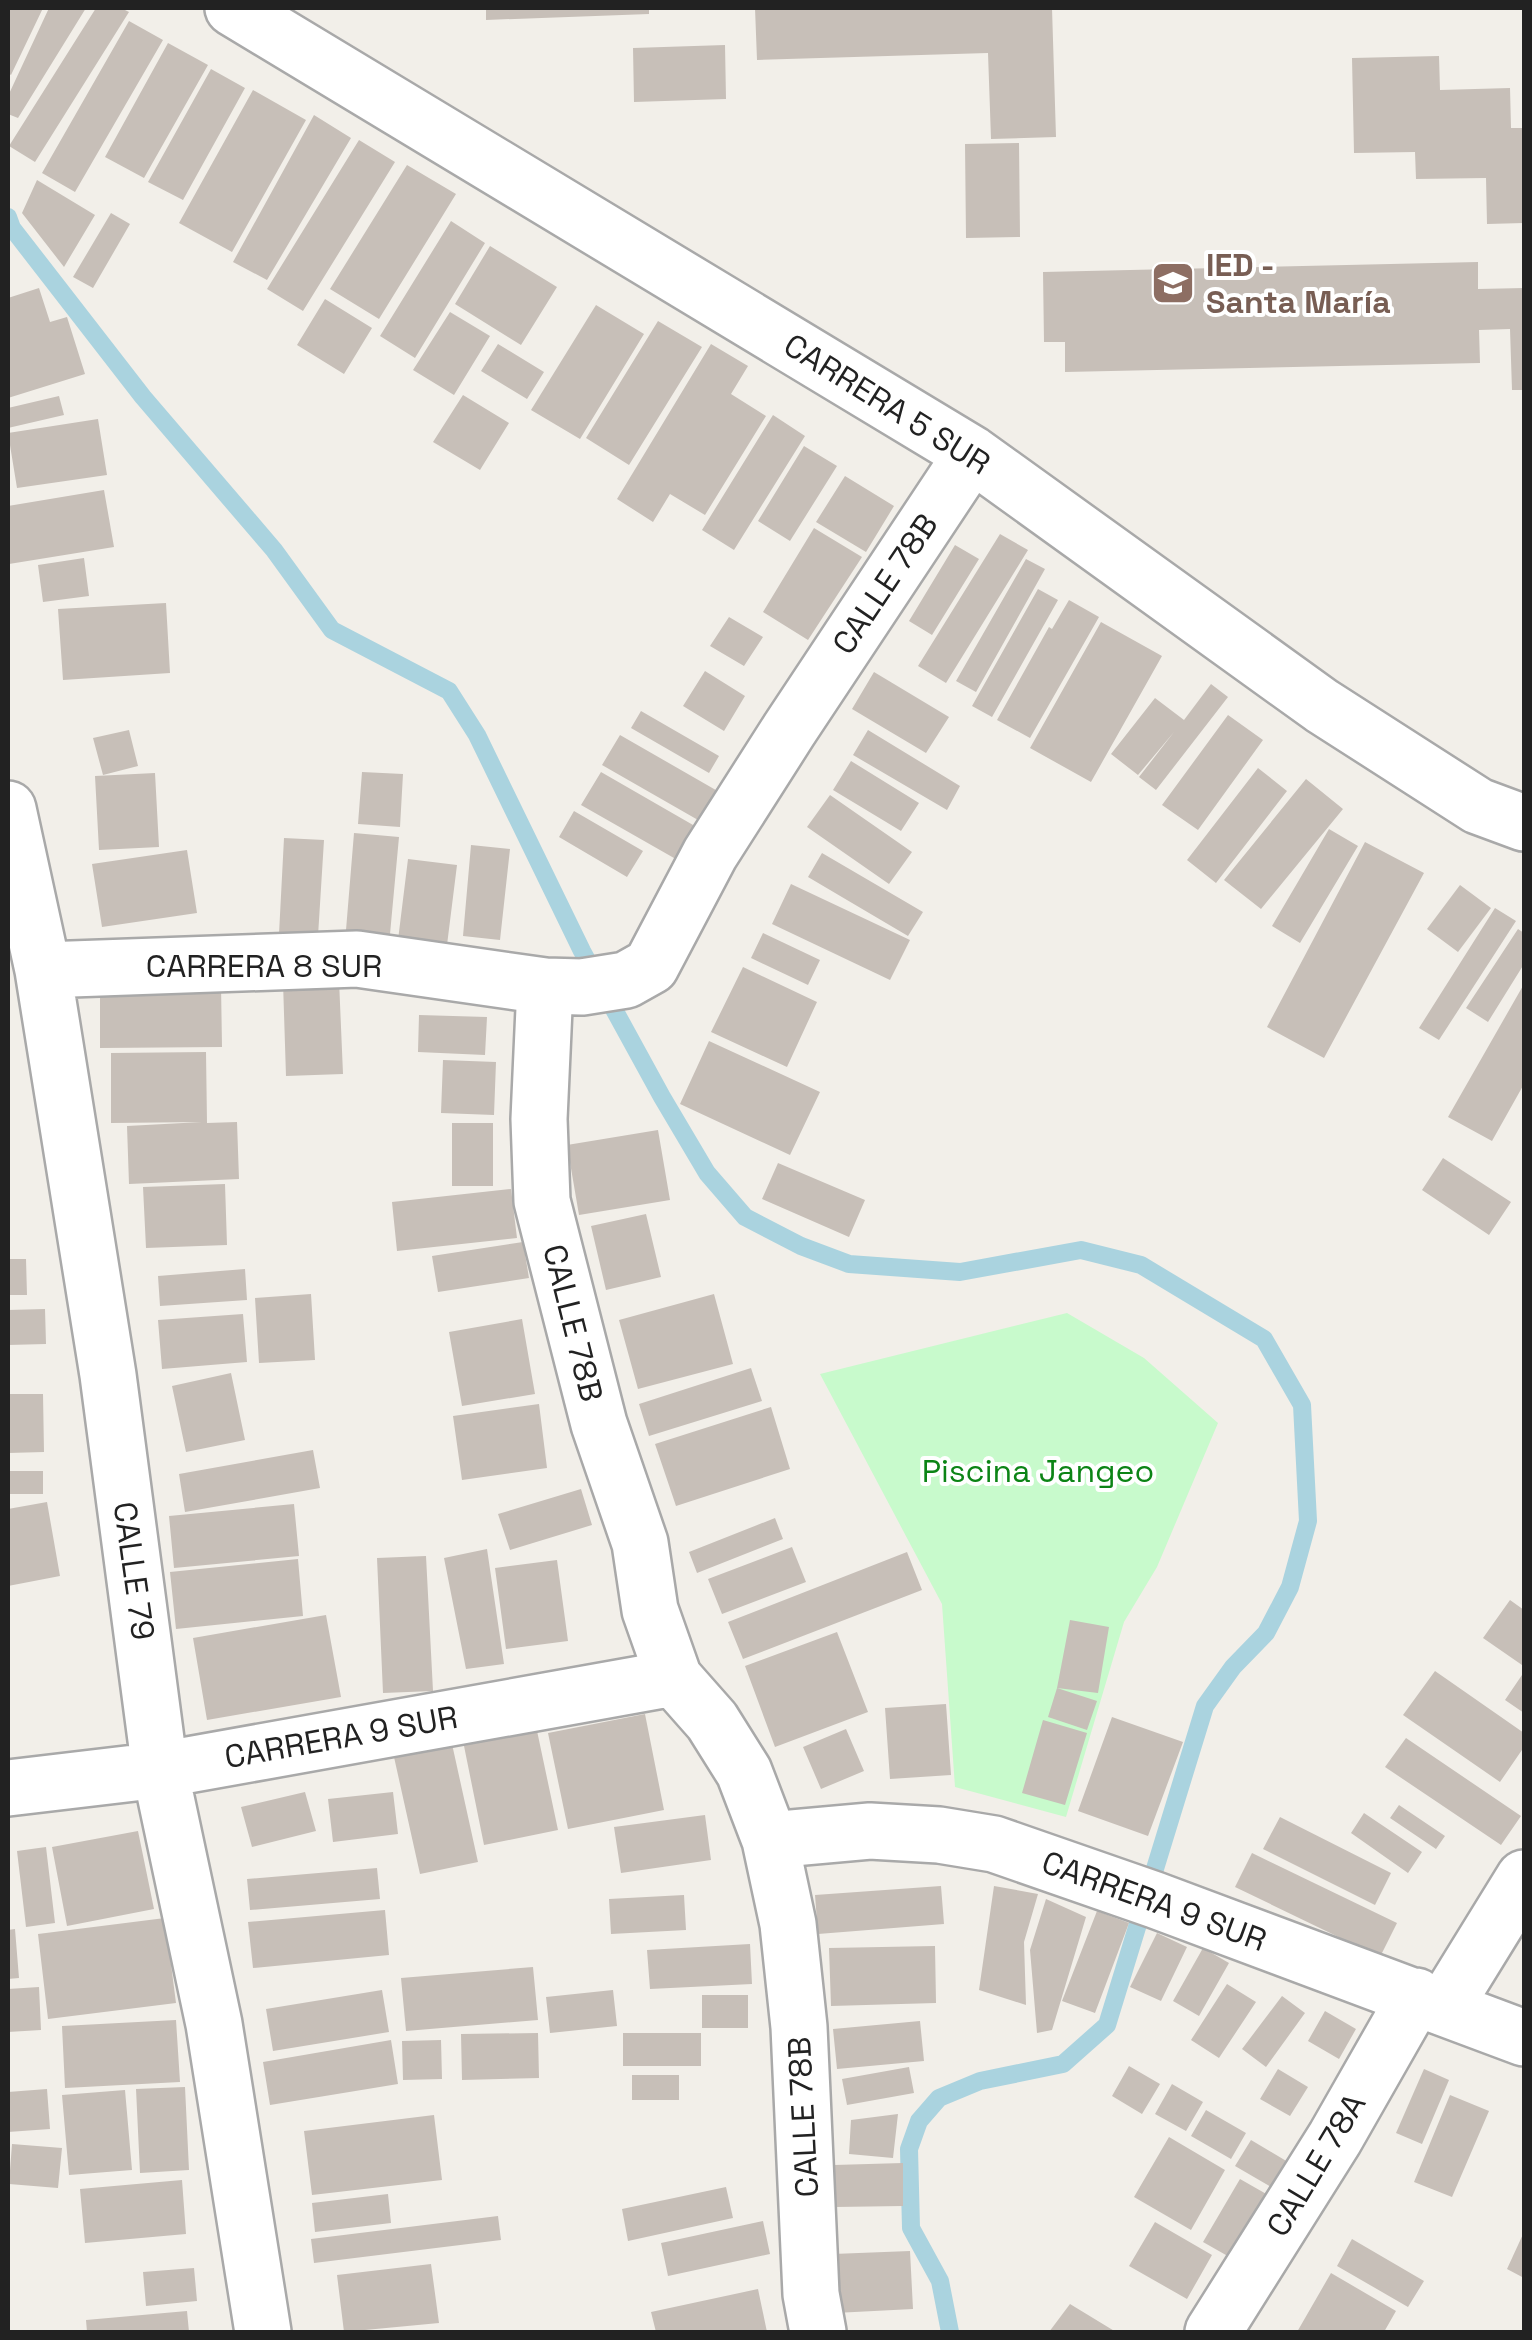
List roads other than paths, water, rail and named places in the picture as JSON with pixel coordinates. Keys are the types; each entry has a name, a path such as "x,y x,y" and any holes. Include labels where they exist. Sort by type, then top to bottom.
{"street":[{"name":"CARRERA 5 SUR","path":"233,8 972,454 1322,706 1478,806 1524,823"},
{"name":"CALLE 78B","path":"818,2332 811,2294 800,2028 788,1924 770,1840 744,1772 712,1720 674,1678 650,1610 640,1542 599,1424 542,1201 538,1119 584,984 651,966 710,854 972,454"},
{"name":"CALLE 79","path":"8,809 43,970 108,1375 160,1770 214,2024 262,2332"},
{"name":"CARRERA 8 SUR","path":"43,970 357,959 584,984"},
{"name":"CARRERA 9 SUR","path":"8,1788 160,1770 674,1678"},
{"name":"CARRERA 9 SUR","path":"770,1840 870,1832 994,1844 1524,2038"},
{"name":"CALLE 78A","path":"1213,2332 1335,2138 1430,2002 1524,1878"}],"waterway":[{"path":"8,217 12,228 143,397 274,550 332,630 449,691 477,735 582,951 662,1097 707,1173 745,1217 801,1246 849,1264 960,1272 1081,1250 1141,1265 1264,1339 1302,1405 1308,1521 1290,1587 1266,1633 1233,1667 1205,1706 1107,2025 1063,2064 980,2081 939,2098 919,2121 909,2149 911,2228 940,2281 950,2332"}],"place":[{"name":"IED - Santa María","path":"1173,283"}],"park label":[{"name":"Piscina Jangeo","path":"1038,1471"}]}
